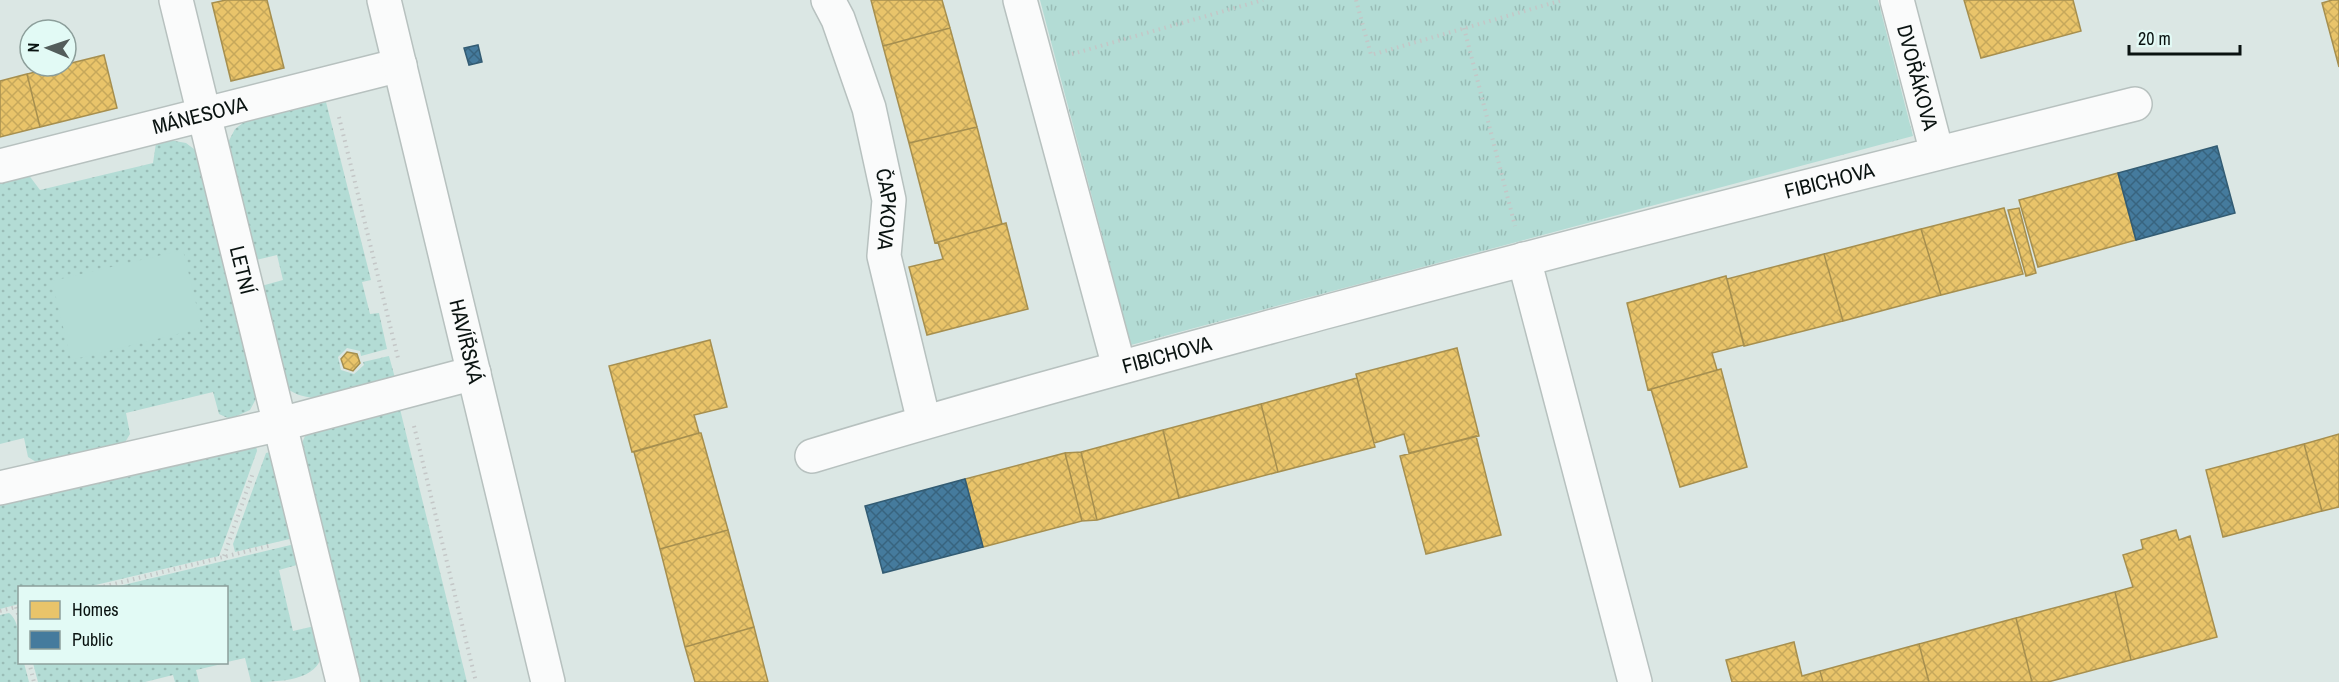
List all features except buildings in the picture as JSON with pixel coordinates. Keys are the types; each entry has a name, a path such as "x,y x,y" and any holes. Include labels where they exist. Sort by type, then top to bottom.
{"street":[{"name":"LETNÍ","path":"176,0 308,537 340,681"},
{"name":"HAVÍŘSKÁ","path":"384,0 548,682"},
{"name":"ČAPKOVA","path":"828,0 838,19 869,108 889,200 884,256 924,422"},
{"path":"1020,0 1119,367"},
{"name":"DVOŘÁKOVA","path":"1897,0 1937,153"},
{"name":"MÁNESOVA","path":"0,166 400,65"},
{"name":"FIBICHOVA","path":"812,456 1119,367 1524,259 2135,104"},
{"path":"1524,259 1635,682"},
{"path":"0,488 280,424 474,372"}],"path":[{"path":"1037,64 1263,0"},
{"path":"1356,0 1371,55 1563,0"},
{"path":"1464,28 1524,259"},
{"path":"224,557 254,471"},
{"path":"106,586 308,537"},
{"path":"0,611 18,607"},
{"path":"29,664 34,682"}],"green space":[{"path":"1040,0 1878,0 1913,136 1131,345"},
{"path":"326,102 371,280 362,282 370,314 379,313 387,349 361,356 360,351 347,348 338,357 341,370 354,374 364,365 363,362 389,356 395,378 315,398 298,395 283,386 254,288 283,280 277,255 248,262 224,150 235,129 244,122"},
{"path":"169,140 186,143 202,155 259,393 250,410 230,419 219,414 213,392 126,413 130,434 124,444 41,465 28,457 24,438 0,444 0,181 28,174 40,190 153,163 156,143"},
{"path":"183,250 202,328 71,360 52,281"},
{"path":"399,405 467,682 353,682 299,450 305,436 317,425"},
{"path":"256,444 257,451 219,556 91,586 18,586 18,604 0,609 0,500"},
{"path":"270,452 274,457 298,537 235,552 233,544 266,453"},
{"path":"299,543 304,563 279,570 293,631 319,625 322,653 319,663 305,675 272,682 251,682 245,658 228,662 228,586 119,586"},
{"path":"9,613 16,622 18,664 24,664 29,682 0,682 0,615"},
{"path":"34,664 222,664 196,670 199,682 175,682 173,675 145,682 38,682"}]}
